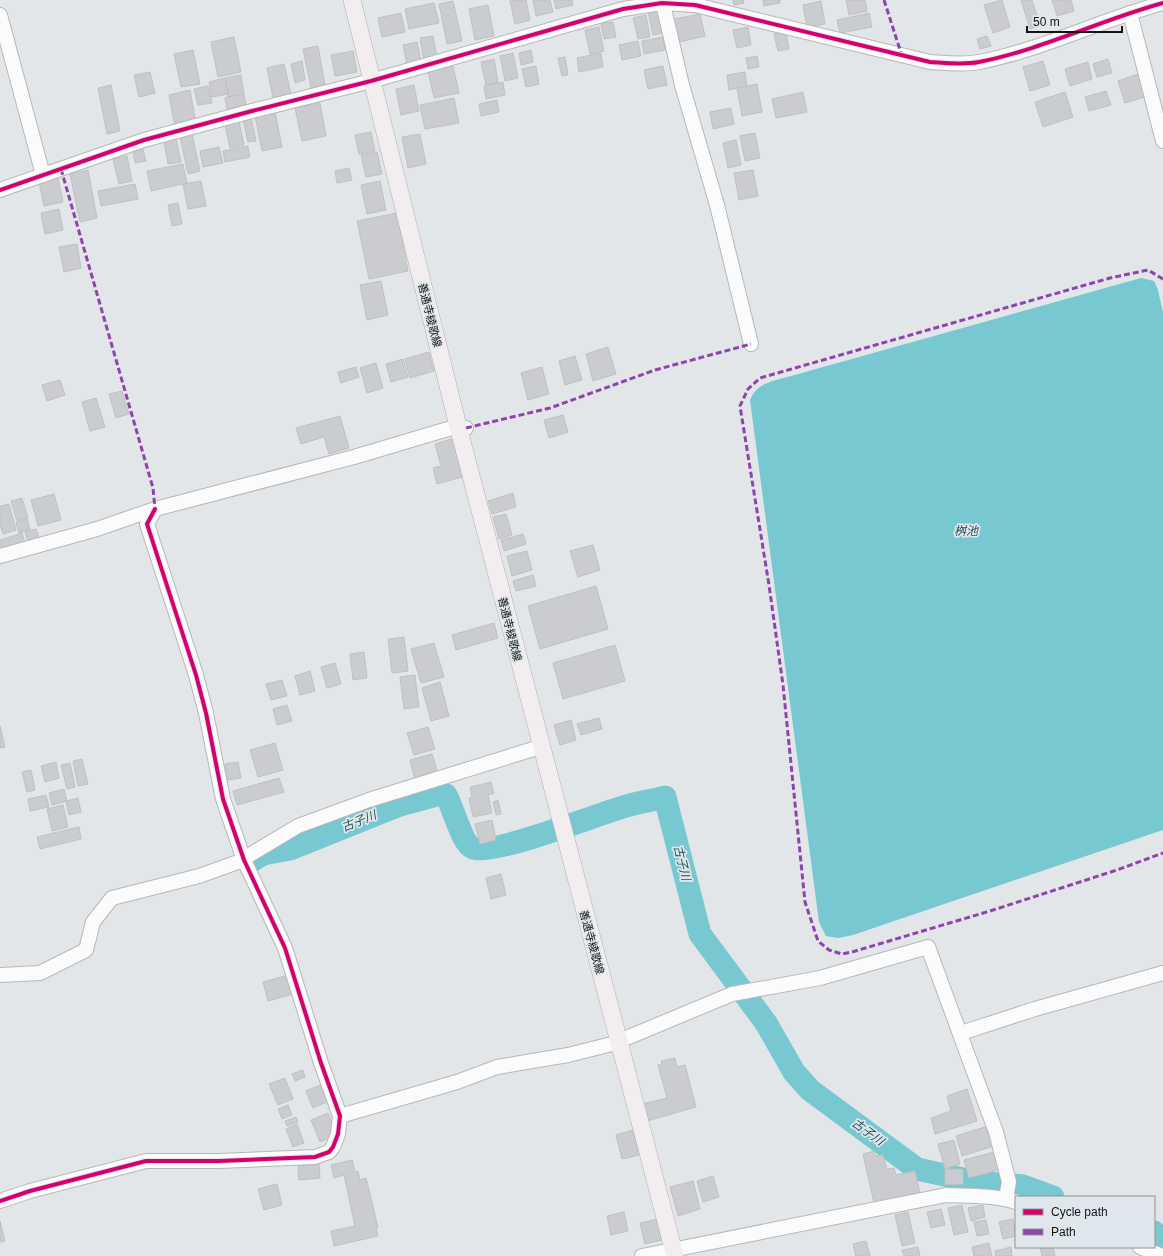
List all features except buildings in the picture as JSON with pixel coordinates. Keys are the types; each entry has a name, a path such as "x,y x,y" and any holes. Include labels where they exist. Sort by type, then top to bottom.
{"main road":[{"name":"善通寺綾歌線","path":"352,0 462,427 540,747 674,1253"}],"street":[{"path":"662,1 682,86 717,206 751,344"},
{"path":"0,190 144,140 252,110 372,81 616,11 662,1 695,5 930,62 953,64 978,62 1007,55 1163,3"},
{"path":"1130,13 1163,141"},
{"path":"0,15 43,175"},
{"path":"0,556 97,529 155,509 340,461 462,427"},
{"path":"0,1201 30,1191 146,1161 314,1157 329,1152 333,1147 338,1134 340,1116 321,1063 285,948 244,860 223,799 206,713 196,675 147,524 155,509"},
{"path":"0,974 40,973 86,950 93,922 112,898 199,876 244,860 298,826 369,800 540,747"},
{"path":"340,1116 457,1082 497,1067 568,1055 619,1041 732,994 820,978 928,947 961,1033 996,1132 1009,1182 1011,1200 946,1195 674,1253 642,1256"},
{"path":"961,1033 1035,1009 1163,974"},
{"path":"1142,1248 1162,1256"}],"water":[{"name":"桝池","path":"1141,278 1154,281 1158,290 1163,313 1163,830 853,935 838,938 826,936 819,922 750,400 757,389 772,381"}],"waterway":[{"name":"古子川","path":"250,862 263,854 290,849 397,806 437,795 446,795 461,833 469,845 473,848 484,849 521,841 625,806 665,797 700,934 766,1023 794,1072 810,1090 917,1169 977,1182 1023,1186 1050,1196"},
{"name":"古子川","path":"1155,1233 1163,1241"}],"marked path":[{"path":"884,0 902,56"},
{"path":"61,169 153,488 155,509"},
{"path":"1163,279 1148,270 1110,278 760,378 748,389 740,406 769,585 783,685 805,902 818,941 829,950 842,954 852,952 990,911 1117,870 1163,853"},
{"path":"466,428 550,408 655,370 751,344"}],"cycle path":[{"path":"0,190 144,140 371,81 623,9 662,3 695,5 930,62 961,64 1002,57 1048,43 1163,3"},
{"path":"0,1201 30,1191 146,1161 219,1161 315,1157 329,1152 333,1147 338,1134 340,1116 321,1063 285,948 244,860 223,799 206,713 196,675 147,524 155,509"}]}
